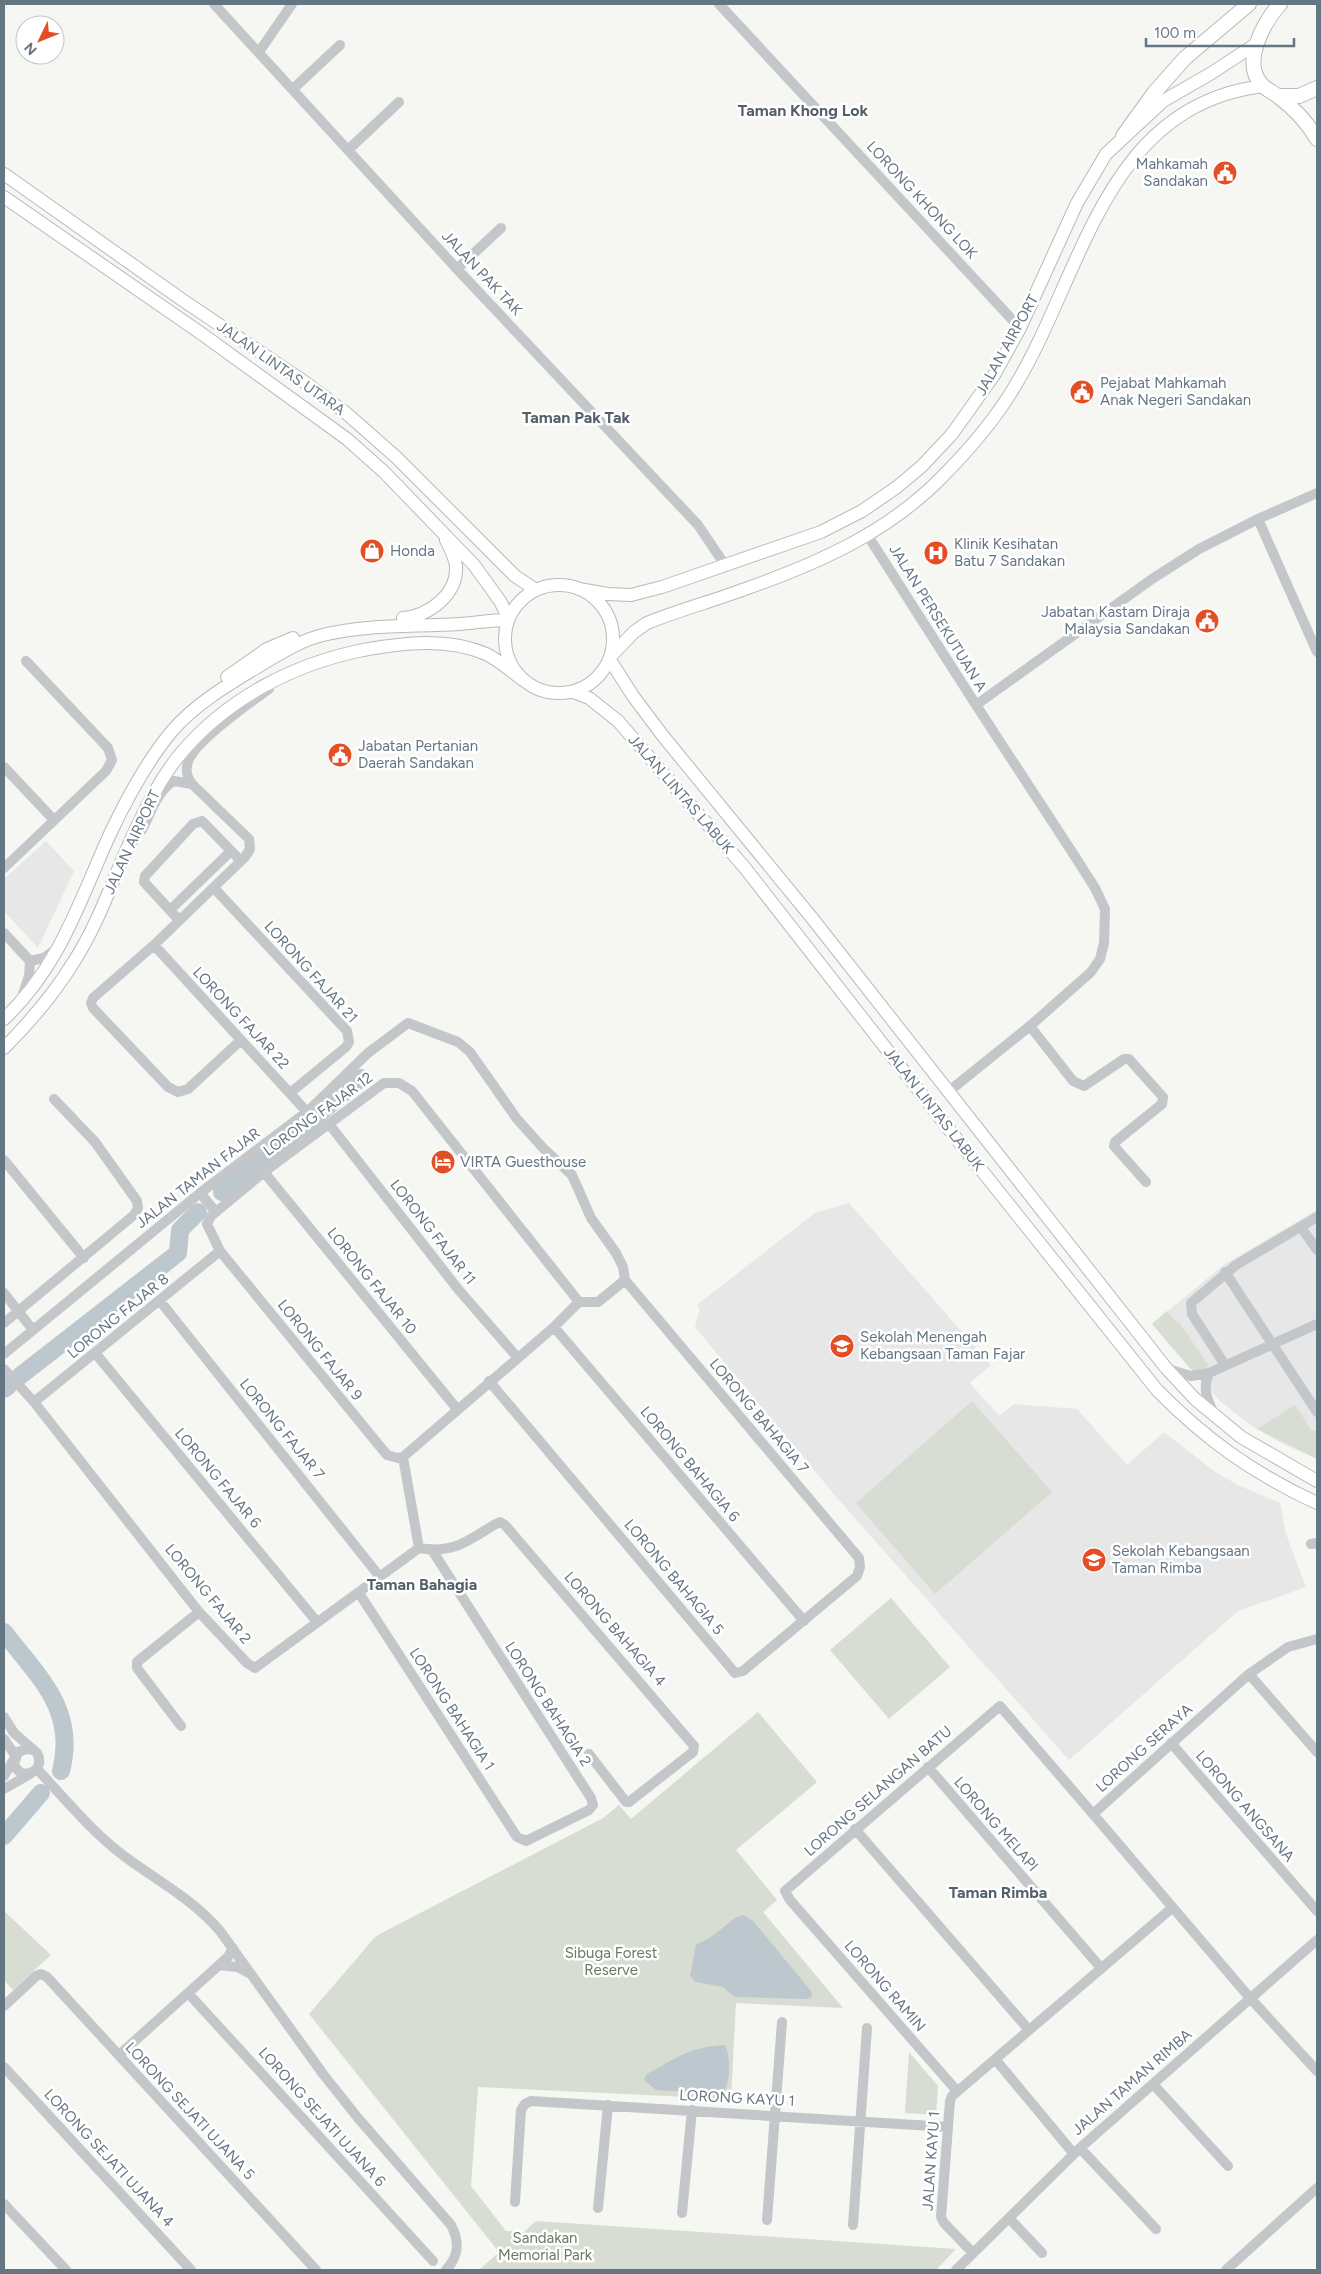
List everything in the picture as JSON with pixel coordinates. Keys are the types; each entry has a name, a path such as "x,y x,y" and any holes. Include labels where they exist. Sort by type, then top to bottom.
{"highway":[{"path":"1123,136 1154,92 1185,58 1249,4"},
{"path":"1280,4 1263,27 1256,44 1254,63 1256,76 1263,86 1278,96 1307,122 1317,139"},
{"path":"1278,96 1299,96 1317,88"}],"main road":[{"name":"JALAN AIRPORT","path":"579,589 608,594 631,595 662,587 788,545 839,524 868,508 897,487 935,453 968,414 994,375 1020,328 1077,203 1106,154 1123,136 1163,101 1210,74 1256,44"},
{"name":"JALAN AIRPORT","path":"611,657 628,637 647,623 798,568 868,536 908,507 939,479 1001,407 1015,387 1040,341 1082,246 1118,176 1135,154 1172,120 1191,108 1224,93 1263,86"},
{"name":"JALAN LINTAS UTARA","path":"4,174 306,383 346,413 396,457 515,576 536,590"},
{"name":"JALAN LINTAS UTARA","path":"4,197 70,244 79,255 100,271 107,270 202,334 325,422 384,472 441,530 484,578 500,601 508,618"},
{"path":"56,210 64,221 110,254 112,262 107,270"},
{"path":"173,730 208,692 236,669 267,649 300,635 335,624 416,617 438,604 448,593 456,572 456,563 441,530"},
{"path":"557,585 579,589 593,597 604,608 611,623 614,639 611,657 600,676 588,686 573,692 555,694 538,689 523,680 513,668 507,653 505,637 508,618 525,597 536,590 557,585"},
{"name":"JALAN AIRPORT","path":"4,1019 21,1003 49,966 131,793 151,758 173,730 236,679 295,645 322,635 366,627 458,624 508,618"},
{"name":"JALAN AIRPORT","path":"4,1048 41,1008 74,962 94,924 144,812 159,785 182,752 211,723 229,709 279,678 319,662 346,654 411,643 445,644 487,654 523,680"},
{"name":"JALAN LINTAS LABUK","path":"611,657 628,690 663,736 756,848 1166,1368 1216,1418 1265,1452 1317,1481"},
{"name":"JALAN LINTAS LABUK","path":"573,692 589,698 618,721 745,868 1157,1390 1182,1416 1228,1453 1256,1472 1317,1502"}],"street":[{"name":"JALAN PAK TAK","path":"214,4 457,269 698,524 725,565"},
{"path":"259,52 292,4"},
{"name":"LORONG KHONG LOK","path":"719,4 1020,328"},
{"path":"292,89 340,45"},
{"path":"348,150 399,102"},
{"path":"457,269 501,228"},
{"name":"JALAN PERSEKUTUAN A","path":"868,536 976,705 1152,579 1199,549 1258,519 1317,493"},
{"path":"1258,519 1317,652"},
{"path":"4,868 106,771 112,760 108,748 26,661"},
{"path":"241,1040 188,1089 178,1092 168,1087 93,1008 91,1003 93,998 154,945 214,888 241,861 250,849 249,839 192,784 186,774 187,762 190,756 204,740 231,717 271,688 319,662"},
{"path":"948,1092 1082,981 1100,959 1104,943 1105,909 1095,888 976,705"},
{"path":"4,767 54,820"},
{"path":"112,885 163,790 174,780 192,784"},
{"path":"179,920 144,882 145,876 193,824 202,821 241,861"},
{"path":"170,910 230,851"},
{"name":"LORONG FAJAR 21","path":"214,888 347,1031 350,1042 346,1047 290,1093"},
{"path":"4,933 30,961 29,976 21,1003"},
{"name":"LORONG FAJAR 22","path":"154,945 307,1112"},
{"path":"30,961 44,958 59,946"},
{"name":"JALAN TAMAN FAJAR","path":"4,1354 200,1193 307,1112 368,1053 408,1023 458,1042 470,1052 513,1115 572,1175 592,1218 623,1267 625,1280"},
{"path":"1030,1026 1073,1081 1079,1085 1084,1086 1124,1059 1129,1060 1163,1097 1162,1104 1115,1142 1114,1146 1146,1182"},
{"name":"LORONG FAJAR 12","path":"216,1212 264,1172 384,1083 399,1082 412,1091 579,1302"},
{"path":"4,1323 84,1258 134,1214 138,1208 137,1201 95,1142 54,1099"},
{"name":"LORONG FAJAR 11","path":"329,1124 458,1289 517,1357"},
{"path":"4,1160 84,1258"},
{"name":"LORONG FAJAR 10","path":"264,1172 457,1409"},
{"path":"200,1193 216,1212 207,1224 220,1251"},
{"path":"1225,1365 1192,1314 1190,1306 1194,1300 1225,1272 1317,1217"},
{"path":"1301,1227 1317,1250"},
{"name":"LORONG FAJAR 8","path":"34,1402 96,1354 220,1251"},
{"name":"LORONG FAJAR 9","path":"220,1251 387,1455 398,1458 403,1457"},
{"path":"1225,1272 1317,1412"},
{"path":"432,1550 419,1548 403,1457 554,1327 579,1302 598,1302 625,1280"},
{"name":"LORONG BAHAGIA 7","path":"625,1280 858,1558 860,1567 857,1576"},
{"path":"4,1293 33,1330"},
{"name":"LORONG FAJAR 7","path":"160,1300 380,1577"},
{"path":"1166,1368 1191,1376 1209,1373 1317,1324"},
{"name":"LORONG BAHAGIA 6","path":"554,1327 804,1621"},
{"name":"LORONG FAJAR 6","path":"96,1354 317,1622"},
{"name":"LORONG FAJAR 2","path":"4,1369 34,1402 199,1612 247,1663 255,1668 419,1548"},
{"path":"1209,1373 1205,1382 1205,1389 1216,1418"},
{"name":"LORONG BAHAGIA 5","path":"489,1381 735,1673 743,1671 857,1576"},
{"name":"LORONG BAHAGIA 4","path":"432,1550 456,1548 500,1522 505,1525 692,1741 694,1746 692,1752 629,1802 626,1802 589,1754"},
{"name":"LORONG BAHAGIA 2","path":"432,1550 591,1798 593,1805 589,1810 526,1841 521,1841"},
{"name":"LORONG BAHAGIA 1","path":"360,1593 521,1841"},
{"path":"181,1726 137,1668 138,1662 199,1612"},
{"name":"LORONG SERAYA","path":"1317,1640 1288,1646 1249,1674 1093,1814 1250,1998 1317,2070"},
{"path":"1249,1674 1317,1752"},
{"name":"LORONG SELANGAN BATU","path":"790,1900 785,1890 1000,1706 1093,1814"},
{"path":"4,1717 14,1733 34,1750 39,1757 34,1771 4,1789"},
{"path":"4,1738 15,1758 18,1771 34,1771 115,1849 200,1910 220,1931 298,2041 352,2111 451,2225 457,2240 458,2250 455,2259 446,2270"},
{"name":"LORONG ANGSANA","path":"1171,1744 1317,1911"},
{"path":"4,1776 22,1750 34,1750"},
{"name":"LORONG MELAPI","path":"928,1767 1101,1968"},
{"path":"855,1830 1028,2030"},
{"name":"LORONG RAMIN","path":"790,1900 957,2092"},
{"path":"957,2092 1172,1908"},
{"path":"219,1965 224,1941 220,1931"},
{"name":"JALAN TAMAN RIMBA","path":"956,2270 1077,2151 1317,1940"},
{"path":"119,2056 219,1965 228,1956 232,1948"},
{"path":"219,1965 238,1967 251,1974"},
{"name":"LORONG SEJATI UJANA 5","path":"4,2006 36,1976 41,1974 316,2270"},
{"name":"LORONG SEJATI UJANA 6","path":"188,1993 433,2261"},
{"path":"767,2220 782,2022"},
{"path":"852,2225 867,2028"},
{"path":"995,2059 1077,2151 1156,2229"},
{"name":"LORONG SEJATI UJANA 4","path":"4,2067 191,2270"},
{"path":"1153,2084 1228,2166"},
{"name":"JALAN KAYU 1","path":"957,2092 950,2101 941,2217 944,2223 973,2253"},
{"name":"LORONG KAYU 1","path":"515,2202 521,2110 524,2104 531,2101 860,2120 948,2127"},
{"path":"598,2208 608,2105"},
{"path":"682,2213 692,2110"},
{"path":"1226,2270 1317,2188"},
{"path":"4,2204 66,2270"},
{"path":"1009,2218 1042,2253"}],"shaded area":[{"path":"46,841 74,871 38,948 4,911 4,879"},
{"name":"Sekolah Kebangsaan Taman Rimba","path":"849,1203 991,1365 970,1383 999,1416 1014,1404 1077,1409 1127,1465 1164,1432 1215,1472 1240,1486 1280,1503 1286,1534 1306,1587 1238,1611 1069,1760 838,1499 695,1327 700,1309 697,1305 815,1213"},
{"path":"1317,1210 1317,1459 1279,1442 1249,1424 1220,1401 1152,1324 1225,1264"},
{"path":"743,1915 753,1921 811,1991 812,1997 807,1999 735,1997 723,1987 696,1982 690,1976 696,1945 711,1937 735,1918"},
{"path":"724,2045 727,2049 729,2070 727,2085 722,2094 656,2090 644,2080 647,2074 684,2054 701,2048"}],"green space":[{"path":"1167,1311 1176,1322 1178,1321 1209,1366 1194,1373 1152,1324"},
{"path":"972,1401 1052,1492 935,1594 856,1503"},
{"path":"1295,1405 1312,1431 1317,1430 1317,1459 1257,1429"},
{"path":"891,1598 950,1667 889,1719 830,1650"},
{"name":"Sibuga Forest Reserve","path":"758,1712 817,1782 736,1850 777,1900 763,1912 843,2008 736,2003 731,2099 478,2087 471,2186 506,2231 524,2232 536,2221 956,2249 936,2270 479,2270 499,2252 309,2014 376,1936 603,1818 619,1805 631,1819"},
{"path":"4,1911 51,1955 13,1990 4,1980"},
{"path":"909,2052 938,2086 936,2115 905,2113"}],"waterway":[{"path":"222,1192 361,1078"},
{"path":"20,1376 178,1253 180,1230 198,1212"},
{"path":"4,1389 8,1386"},
{"path":"4,1632 41,1679 59,1712 64,1729 65,1749 61,1771"},
{"path":"4,1836 41,1793"}],"place":[{"name":"Mahkamah Sandakan","path":"1225,173"},
{"name":"Pejabat Mahkamah Anak Negeri Sandakan","path":"1082,392"},
{"name":"Honda","path":"372,551"},
{"name":"Klinik Kesihatan Batu 7 Sandakan","path":"936,553"},
{"name":"Jabatan Kastam Diraja Malaysia Sandakan","path":"1207,621"},
{"name":"Jabatan Pertanian Daerah Sandakan","path":"340,755"},
{"name":"VIRTA Guesthouse","path":"443,1162"},
{"name":"Sekolah Menengah Kebangsaan Taman Fajar","path":"842,1346"},
{"name":"Sekolah Kebangsaan Taman Rimba","path":"1094,1560"}],"district":[{"name":"Taman Khong Lok","path":"803,110"},
{"name":"Taman Pak Tak","path":"576,417"},
{"name":"Taman Bahagia","path":"422,1584"},
{"name":"Taman Rimba","path":"998,1892"}],"park label":[{"name":"Sandakan Memorial Park","path":"545,2246"}]}
